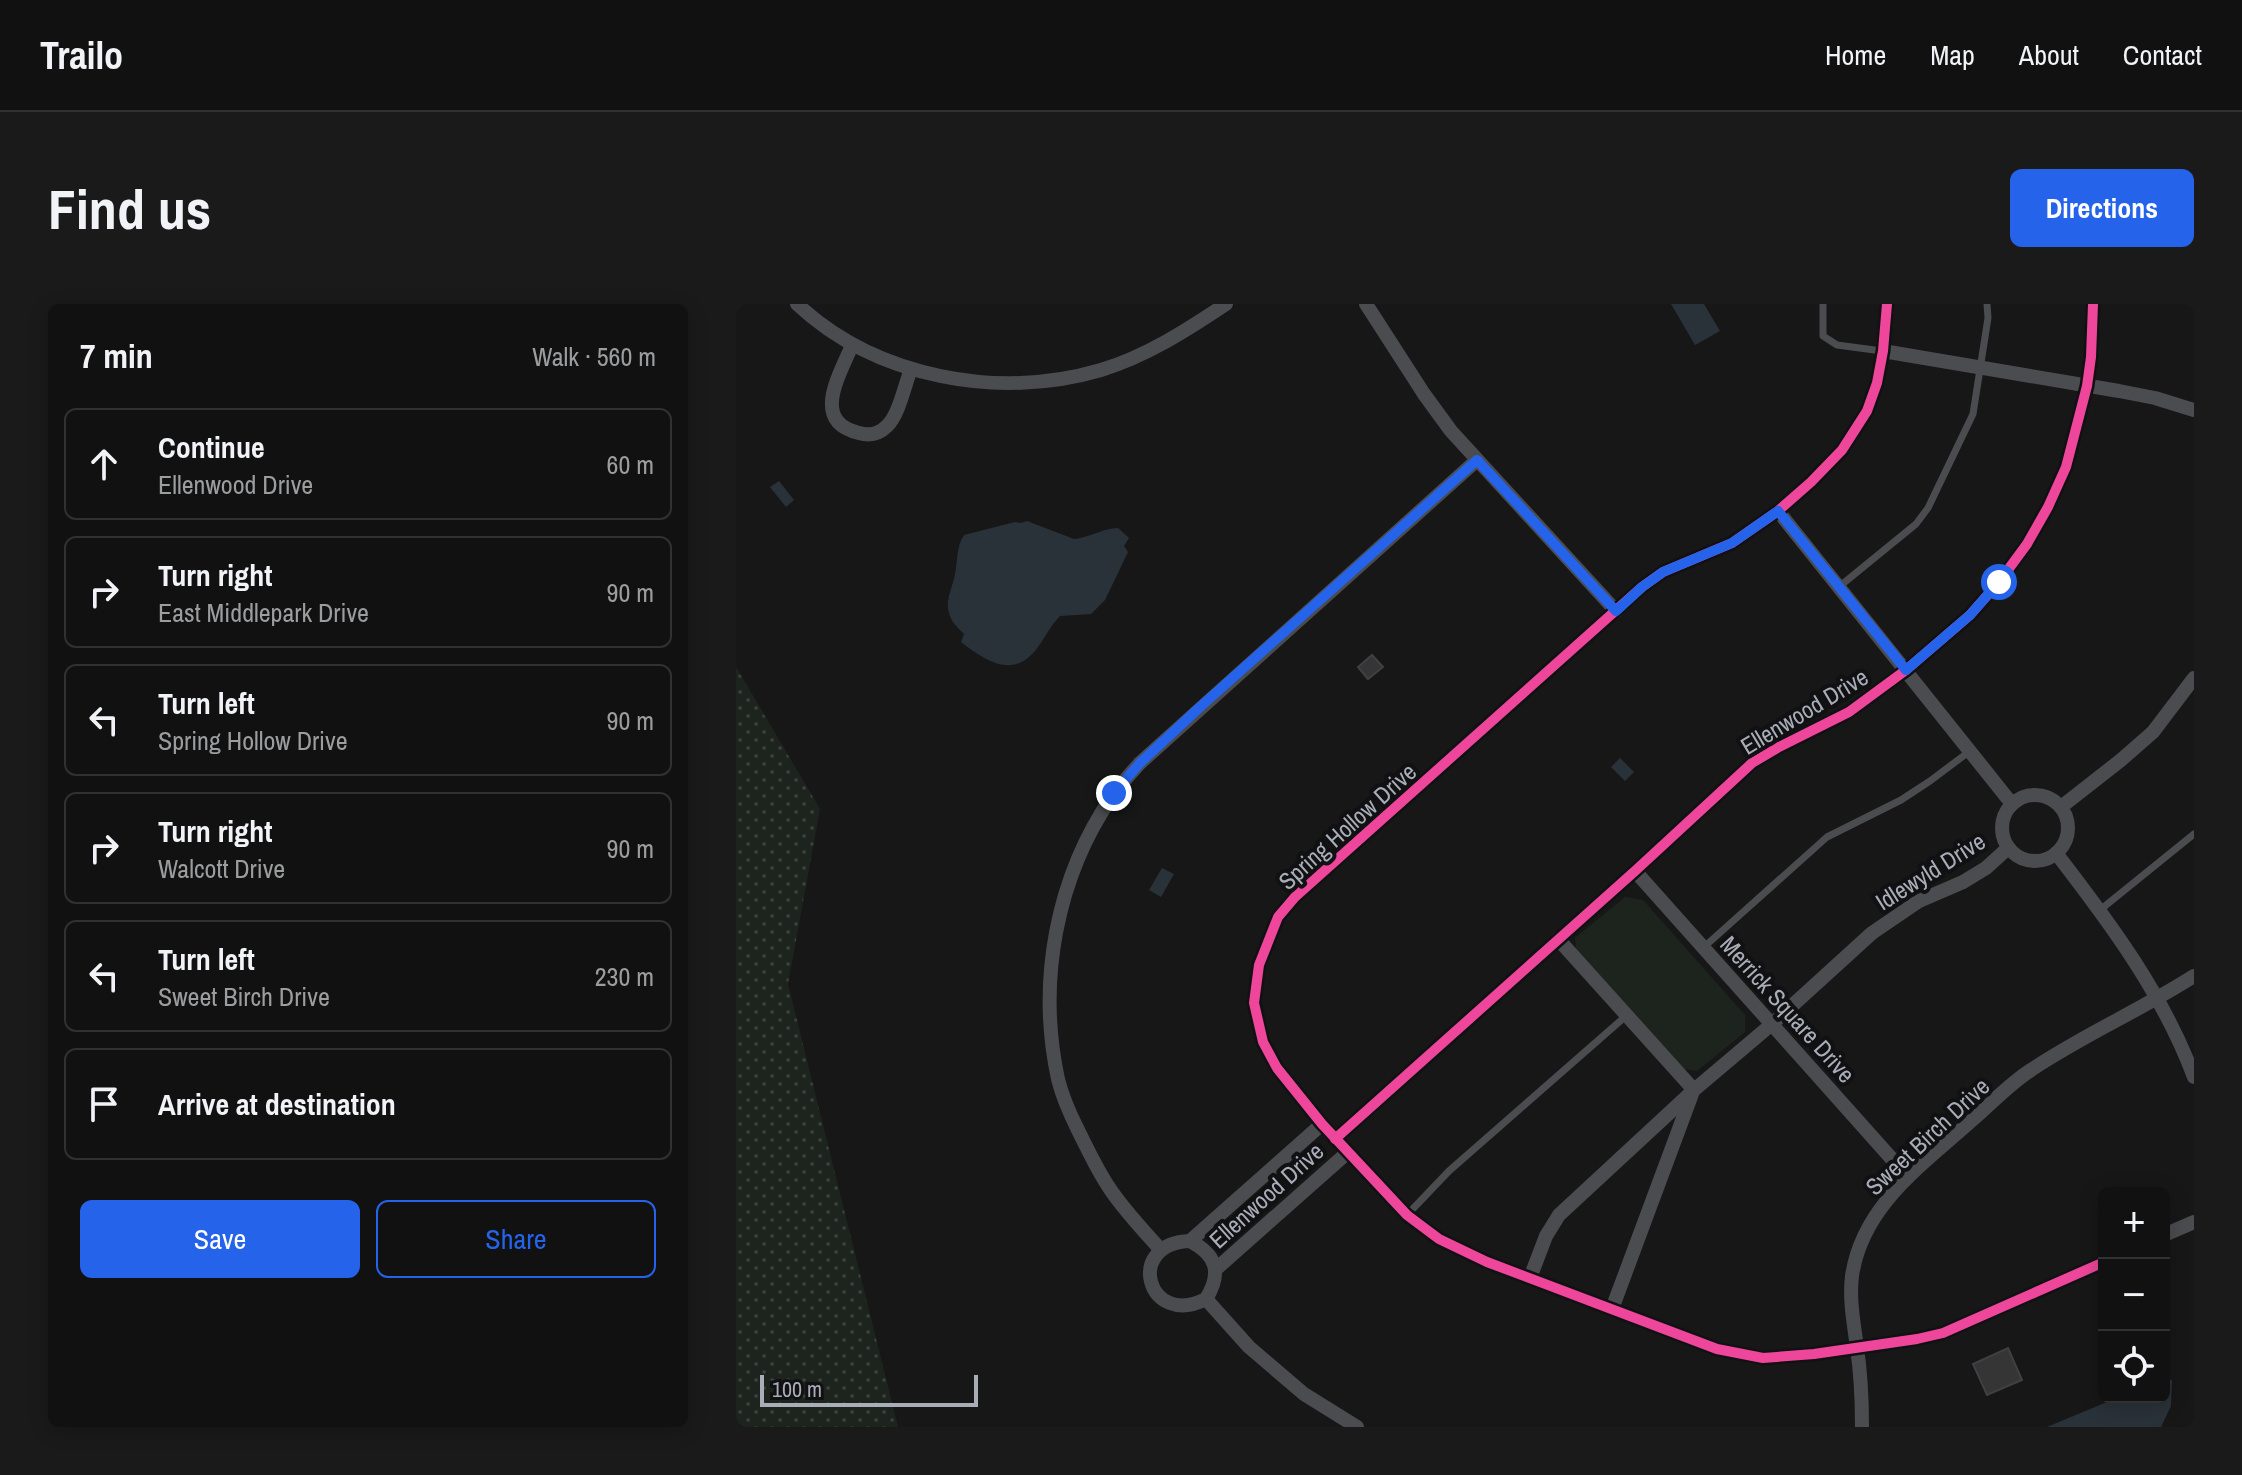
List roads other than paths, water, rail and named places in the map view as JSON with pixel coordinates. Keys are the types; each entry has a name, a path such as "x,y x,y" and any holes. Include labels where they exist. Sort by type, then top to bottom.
{"street":[{"path":"797,304 817,322 852,345 896,365 960,379 994,382 1067,378 1103,369 1177,336 1226,304"},
{"path":"1366,304 1451,431 1616,611"},
{"name":"Spring Hollow Drive","path":"1887,304 1877,383 1867,411 1842,450 1778,511 1732,543 1663,572 1642,587 1295,897 1278,917 1267,940 1259,965 1254,1003 1263,1042 1277,1068 1347,1153 1407,1215 1439,1239 1487,1262 1717,1349 1763,1358 1857,1349 1943,1333 2098,1265"},
{"name":"Ellenwood Drive","path":"1335,1139 1752,763 1849,712 1906,670 1970,615 2027,544 2066,467 2087,386 2093,304"},
{"path":"852,345 832,395 831,406 842,426 853,432 867,435 886,428 893,419 911,369"},
{"path":"1883,351 2155,398 2194,410"},
{"path":"1160,1249 1110,1190 1072,1118 1058,1081 1049,992 1054,937 1080,852 1114,793 1140,763 1477,460"},
{"path":"1778,511 2012,804"},
{"path":"2061,807 2153,732 2194,678"},
{"path":"2026,796 2042,796 2061,807 2068,831 2063,846 2051,857 2036,861 2020,858 2008,848 2002,833 2004,817 2012,804 2026,796"},
{"name":"Idlewyld Drive","path":"1530,1278 1546,1236 1559,1215 1694,1090 1872,933 1919,901 1986,868 2008,848"},
{"path":"2056,853 2140,968 2184,1049 2194,1077"},
{"name":"Merrick Square Drive","path":"1635,871 1908,1177"},
{"path":"1558,939 1694,1090"},
{"name":"Sweet Birch Drive","path":"1862,1427 1862,1389 1851,1310 1852,1276 1862,1242 1887,1198 2029,1071 2194,976"},
{"name":"Idlewyld Drive","path":"1612,1309 1694,1090"},
{"name":"Ellenwood Drive","path":"1190,1241 1322,1124"},
{"name":"Ellenwood Drive","path":"1215,1270 1347,1153"},
{"path":"2170,1232 2194,1222"},
{"path":"1190,1241 1204,1248 1214,1261 1216,1277 1206,1299 1184,1307 1168,1304 1156,1293 1150,1279 1151,1263 1160,1249 1174,1242 1190,1241"},
{"path":"1206,1299 1249,1347 1304,1394 1357,1427"}],"lane":[{"path":"1823,304 1823,336 1837,345 1883,351"},
{"path":"1840,586 1901,538 1928,508 1973,414 1988,318 1987,304"},
{"path":"1704,947 1827,837 1901,800 1970,751"},
{"path":"2100,910 2194,834"},
{"path":"1407,1215 1449,1171 1627,1015"}]}
